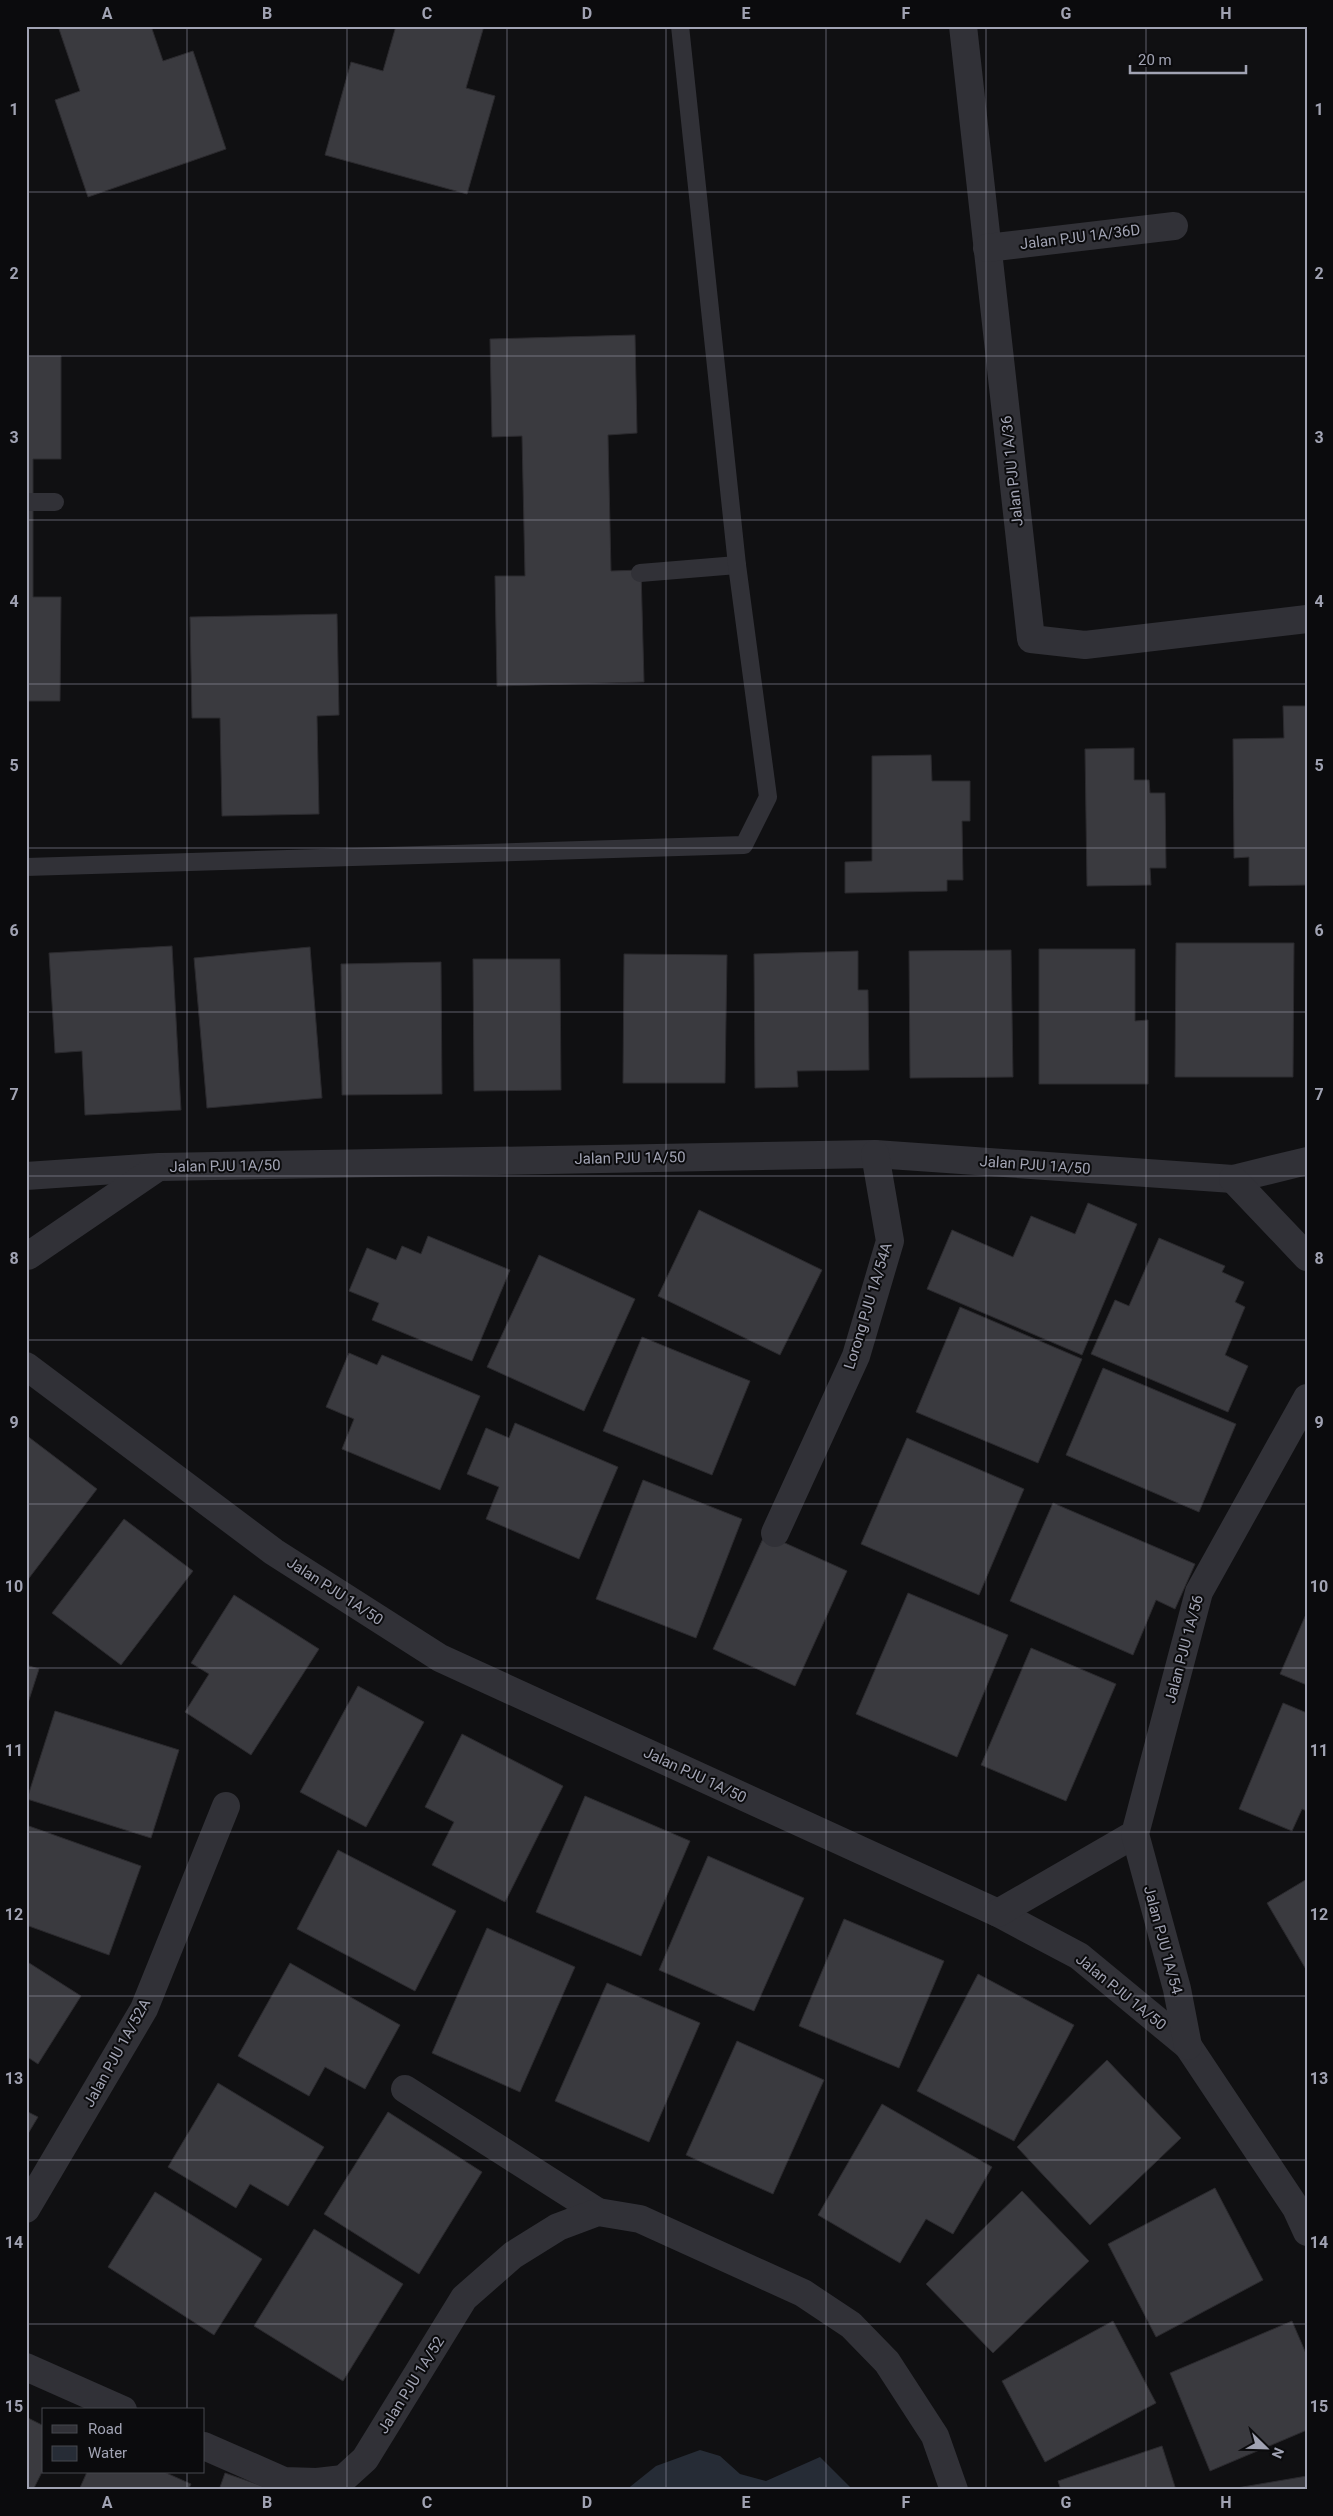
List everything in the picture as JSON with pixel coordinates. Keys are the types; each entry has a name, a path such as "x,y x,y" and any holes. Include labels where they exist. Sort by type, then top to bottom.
{"street":[{"name":"Jalan PJU 1A/36","path":"963,26 1031,639 1085,645 1307,619"},
{"name":"Jalan PJU 1A/36D","path":"987,248 1174,226"},
{"name":"Jalan PJU 1A/50","path":"26,1176 159,1167 875,1154 1233,1179"},
{"name":"Lorong PJU 1A/54A","path":"775,1533 856,1356 890,1241 875,1154"},
{"path":"1233,1179 1307,1161"},
{"path":"27,1256 159,1167"},
{"path":"1233,1179 1307,1256"},
{"name":"Jalan PJU 1A/50","path":"26,1366 274,1552 440,1658 998,1913 1079,1956 1188,2046 1296,2208 1307,2232"},
{"name":"Jalan PJU 1A/56","path":"1135,1834 1199,1592 1307,1398"},
{"name":"Jalan PJU 1A/52A","path":"26,2208 144,2009 226,1806"},
{"path":"998,1913 1135,1834"},
{"name":"Jalan PJU 1A/54","path":"1135,1834 1177,1989 1188,2046"},
{"path":"405,2089 598,2212 640,2219 803,2294 851,2325 887,2362 935,2436 954,2490"},
{"name":"Jalan PJU 1A/52","path":"205,2446 284,2481 317,2482 343,2479 366,2459 464,2298 513,2255 558,2227 598,2212"},
{"path":"26,2367 118,2408"}],"lane":[{"path":"26,867 744,845 768,797 737,564 680,26"},
{"path":"26,502 55,502"},
{"path":"640,573 737,564"}],"water":[{"path":"700,2450 720,2456 740,2474 766,2481 820,2457 853,2490 626,2490 656,2466"}],"building":[{"path":"58,26 151,26 163,61 193,51 226,149 88,197 55,100 80,91"},
{"path":"396,26 484,26 466,88 495,96 467,194 325,155 351,62 383,71"},
{"path":"635,335 637,433 608,435 611,571 641,570 644,682 497,686 495,576 525,576 522,436 492,437 490,339"},
{"path":"26,356 61,356 61,459 33,459 33,597 61,597 60,701 26,701"},
{"path":"337,614 339,715 317,716 319,814 222,816 220,718 192,718 190,617"},
{"path":"1283,706 1307,706 1307,885 1249,886 1249,857 1234,858 1233,739 1284,738"},
{"path":"1134,748 1134,780 1149,780 1150,793 1165,793 1166,868 1150,868 1151,885 1087,886 1085,749"},
{"path":"931,755 932,781 970,781 970,821 962,821 963,880 947,880 947,891 845,893 845,862 872,861 872,756"},
{"path":"1176,943 1294,943 1293,1077 1175,1077"},
{"path":"172,946 181,1110 85,1115 82,1051 55,1053 49,953"},
{"path":"310,947 322,1098 207,1108 194,958"},
{"path":"1039,949 1135,949 1135,1021 1148,1020 1148,1084 1039,1084"},
{"path":"1011,950 1013,1077 910,1078 909,951"},
{"path":"858,951 858,990 868,990 869,1070 797,1071 798,1087 755,1088 754,954"},
{"path":"624,954 727,955 725,1083 623,1083"},
{"path":"473,959 560,959 561,1090 474,1091"},
{"path":"441,962 442,1094 342,1095 341,964"},
{"path":"1088,1203 1137,1224 1082,1355 927,1289 952,1230 1013,1257 1031,1216 1075,1234"},
{"path":"699,1210 822,1270 780,1355 658,1296"},
{"path":"428,1236 510,1270 472,1361 372,1320 379,1303 349,1291 367,1248 396,1260 402,1246 421,1254"},
{"path":"1159,1238 1225,1266 1222,1272 1244,1282 1235,1302 1245,1307 1225,1355 1248,1366 1228,1412 1091,1354 1115,1300 1129,1306"},
{"path":"539,1255 635,1299 584,1411 487,1367"},
{"path":"960,1307 1082,1359 1038,1463 916,1412"},
{"path":"642,1337 750,1381 712,1475 603,1431"},
{"path":"349,1353 377,1365 382,1355 480,1396 440,1490 342,1449 354,1419 326,1407"},
{"path":"1103,1368 1236,1424 1199,1512 1066,1455"},
{"path":"515,1423 618,1467 579,1559 486,1519 499,1487 467,1474 486,1428 509,1438"},
{"path":"26,1435 97,1489 26,1582"},
{"path":"907,1438 1024,1489 979,1595 861,1544"},
{"path":"643,1480 742,1519 696,1638 596,1599"},
{"path":"1053,1503 1195,1564 1175,1609 1156,1600 1133,1655 1010,1601"},
{"path":"124,1519 193,1571 121,1665 52,1613"},
{"path":"765,1534 847,1571 795,1686 713,1649"},
{"path":"908,1593 1008,1635 957,1757 856,1714"},
{"path":"234,1595 319,1649 251,1755 185,1712 209,1674 191,1663"},
{"path":"1307,1612 1307,1685 1280,1674"},
{"path":"1031,1648 1116,1684 1066,1801 981,1765"},
{"path":"26,1665 39,1669 26,1709"},
{"path":"358,1686 424,1722 366,1827 300,1792"},
{"path":"1283,1703 1307,1713 1307,1811 1302,1809 1292,1831 1239,1809"},
{"path":"55,1711 179,1750 151,1838 27,1799"},
{"path":"462,1734 563,1786 505,1902 432,1865 454,1822 425,1807"},
{"path":"585,1796 690,1841 641,1956 536,1912"},
{"path":"26,1825 141,1866 109,1955 26,1925"},
{"path":"338,1850 456,1911 415,1991 297,1929"},
{"path":"708,1856 804,1898 754,2011 659,1970"},
{"path":"1307,1879 1307,1971 1267,1903"},
{"path":"844,1919 944,1961 899,2068 799,2026"},
{"path":"487,1928 575,1967 520,2092 432,2053"},
{"path":"26,1961 81,1996 38,2064 26,2056"},
{"path":"290,1963 400,2025 365,2089 325,2067 309,2096 238,2056"},
{"path":"978,1974 1074,2025 1014,2141 917,2091"},
{"path":"607,1983 700,2023 649,2142 555,2101"},
{"path":"737,2041 824,2080 773,2194 686,2155"},
{"path":"1107,2060 1181,2138 1090,2225 1017,2147"},
{"path":"218,2083 324,2147 288,2206 250,2184 236,2208 168,2167"},
{"path":"882,2104 992,2167 953,2234 926,2219 900,2263 818,2215"},
{"path":"26,2111 38,2117 26,2137"},
{"path":"388,2112 482,2172 419,2274 324,2214"},
{"path":"1215,2188 1263,2280 1156,2337 1108,2244"},
{"path":"1022,2191 1089,2261 993,2353 926,2284"},
{"path":"155,2192 262,2259 214,2335 108,2267"},
{"path":"314,2229 403,2284 343,2381 254,2326"},
{"path":"1113,2321 1156,2403 1045,2462 1002,2381"},
{"path":"1292,2321 1307,2356 1307,2430 1210,2471 1170,2373"},
{"path":"26,2417 42,2425 42,2472 33,2490 26,2490"},
{"path":"1162,2446 1176,2490 1061,2490 1058,2481"},
{"path":"225,2473 274,2490 219,2490"},
{"path":"86,2474 168,2474 191,2484 188,2490 79,2490"},
{"path":"1307,2476 1307,2490 1225,2490"}]}
